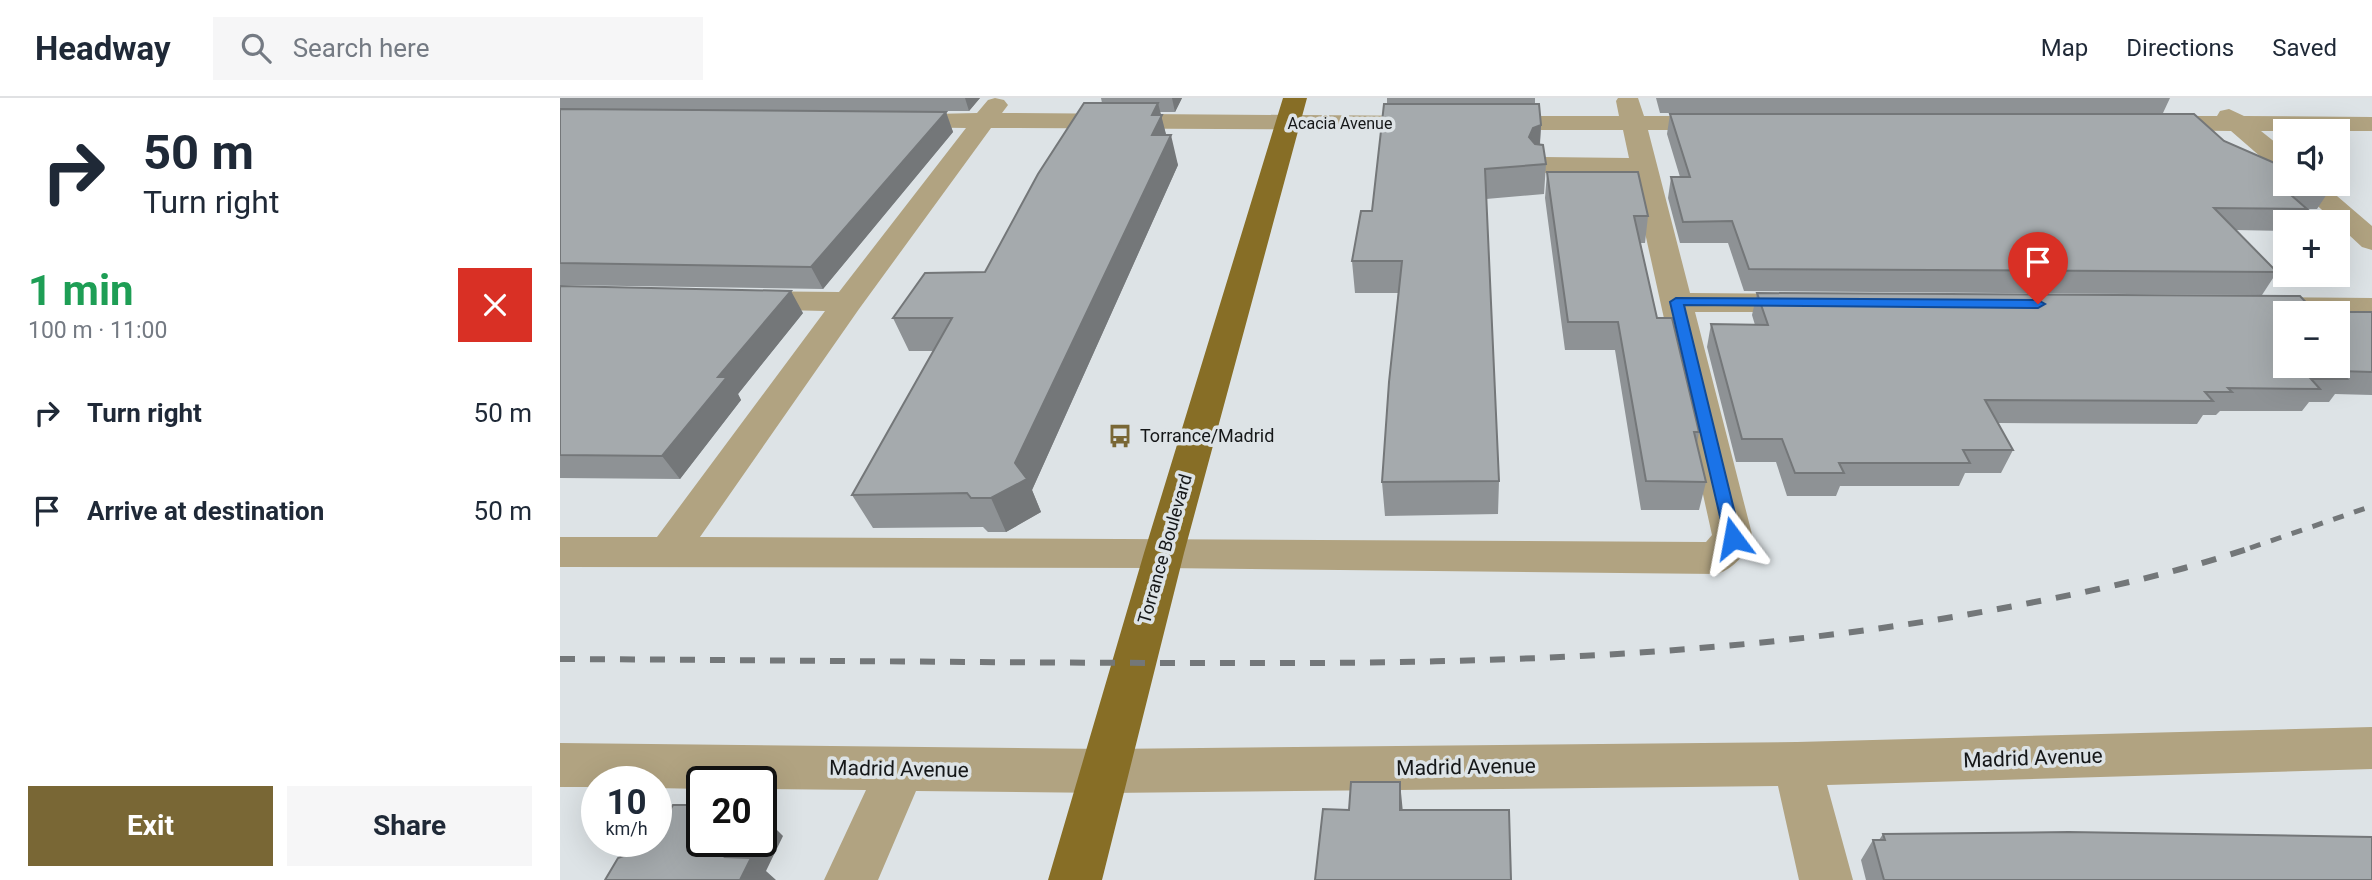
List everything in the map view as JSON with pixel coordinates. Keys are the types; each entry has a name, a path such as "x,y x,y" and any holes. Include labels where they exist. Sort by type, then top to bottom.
{"main road":[{"name":"Torrance Boulevard","path":"1075,880 1107,771 1164,553 1291,111"}],"street":[{"path":"2208,98 2273,154"},
{"path":"668,552 848,302 992,109"},
{"name":"Acacia Avenue","path":"874,120 992,109 1291,111 1464,123 1631,111 1743,123"},
{"path":"560,552 1164,553 1717,558 1733,538 1631,111"},
{"path":"2127,123 2372,124"},
{"path":"1542,165 1644,166"},
{"path":"2321,196 2372,241"},
{"path":"711,299 848,302"},
{"path":"1676,302 1829,303"},
{"path":"2233,306 2372,307"},
{"name":"Madrid Avenue","path":"560,765 1107,771 1797,764 2372,748"},
{"path":"1797,764 1826,880"},
{"path":"851,880 901,768"}],"building":[{"path":"1084,103 1158,103 1152,115 1162,115 1152,135 1171,135 1015,463 1027,479 991,498 971,498 967,493 852,495 952,318 893,318 925,273 985,272 1038,174"},
{"path":"1384,104 1539,104 1541,125 1533,128 1529,137 1535,144 1543,145 1546,164 1485,169 1499,481 1382,482 1402,261 1352,261 1361,211 1372,211"},
{"path":"560,109 946,112 811,267 560,263"},
{"path":"1670,114 2194,114 2224,141 2273,162 2273,196 2292,196 2307,209 2214,208 2273,268 2273,272 1749,269 1732,221 1683,222 1671,177 1690,177"},
{"path":"1547,172 1638,172 1648,216 1634,216 1657,318 1672,318 1699,432 1694,432 1706,482 1646,481 1618,322 1568,322"},
{"path":"560,286 791,291 718,377 727,377 662,456 560,455"},
{"path":"1757,293 2300,296 2305,301 2273,301 2273,378 2347,379 2311,379 2320,389 2228,388 2232,392 2205,392 2213,401 1985,400 2013,450 1963,450 1970,463 1839,463 1844,473 1795,473 1782,439 1742,439 1711,324 1768,325"},
{"path":"2350,312 2372,312 2372,372 2350,371"},
{"path":"1351,782 1400,782 1400,810 1509,810 1511,880 1315,880 1323,809 1349,810"},
{"path":"686,805 686,857 751,858 740,880 605,880 621,857 672,857 672,807"},
{"path":"2069,832 2372,837 2372,880 1884,880 1873,840 1885,840 1883,834"}],"railway":[{"path":"2254,547 2372,506"},
{"path":"560,659 1318,663 1610,654 1805,638 1998,609 2128,582 2254,547"},
{"path":"2250,548 2254,547"}],"place":[{"name":"Torrance/Madrid","path":"1120,436"}],"route":[{"path":"1733,538 1676,302 2038,304"}]}
